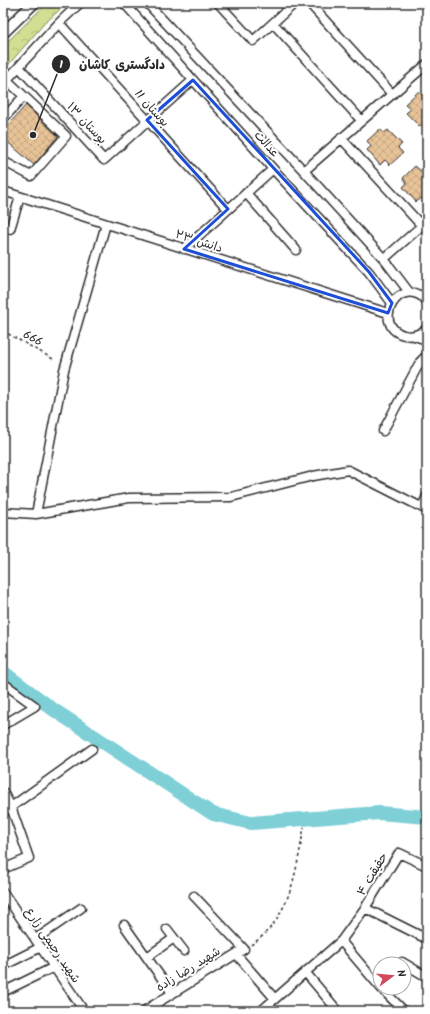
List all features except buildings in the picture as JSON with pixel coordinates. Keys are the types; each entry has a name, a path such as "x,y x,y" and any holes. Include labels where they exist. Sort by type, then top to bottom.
{"main road":[{"path":"3,33 34,3"}],"street":[{"path":"3,161 30,176 66,136 24,96 5,82 59,23 80,3"},
{"name":"عدالت","path":"124,3 273,169 369,272 392,303"},
{"name":"عدالت","path":"147,3 384,259 409,292"},
{"path":"218,3 253,41 295,3"},
{"path":"309,3 392,94"},
{"name":"بوستان 11","path":"59,23 228,209"},
{"path":"273,23 361,120"},
{"name":"بوستان ۱۳","path":"19,67 104,160 147,120"},
{"path":"304,171 361,120 425,69"},
{"path":"147,120 193,80"},
{"path":"3,119 24,96"},
{"path":"341,138 424,223 384,259"},
{"path":"184,249 273,169"},
{"name":"دانش ۲۳","path":"3,191 388,313"},
{"path":"246,193 296,250"},
{"path":"10,229 20,197"},
{"path":"36,514 64,370 106,224"},
{"path":"427,300 419,294 409,292 399,296 392,303 388,313 391,324 398,332 403,335 414,336 427,340"},
{"path":"414,336 427,328"},
{"path":"383,431 420,362 427,355"},
{"path":"3,512 36,514 129,498 231,497 313,476 348,470 424,509 427,496"},
{"path":"3,683 35,706 3,725"},
{"path":"3,811 11,808 92,749"},
{"path":"3,792 11,808 29,858 3,869"},
{"name":"حقیقت ۴","path":"261,1011 341,941 365,908 399,853 427,866"},
{"name":"شهید رحیمی زارع","path":"3,892 84,1011"},
{"path":"194,896 244,949"},
{"path":"36,939 81,908"},
{"path":"365,908 427,939"},
{"path":"124,925 172,993"},
{"path":"167,929 184,951"},
{"path":"146,957 174,938"},
{"path":"341,941 372,977"},
{"path":"3,966 41,947"},
{"name":"شهید رضا زاده","path":"144,1011 244,949"},
{"path":"236,954 275,999"},
{"path":"3,992 54,967"},
{"path":"412,968 427,977"},
{"path":"306,972 338,1011"},
{"path":"390,996 404,1011"}],"path":[{"name":"666","path":"3,332 54,360"},
{"path":"244,949 268,933 280,914 293,881 304,827"}],"highlighted area":[{"path":"193,80 369,272 392,303 388,313 184,249 228,209 147,120"}],"green space":[{"path":"47,3 67,3 43,25 3,71 3,46"}],"waterway":[{"path":"3,672 54,710 213,814 251,823 379,813 427,817"}],"place":[{"name":"دادگستری کاشان","path":"33,135"}]}
